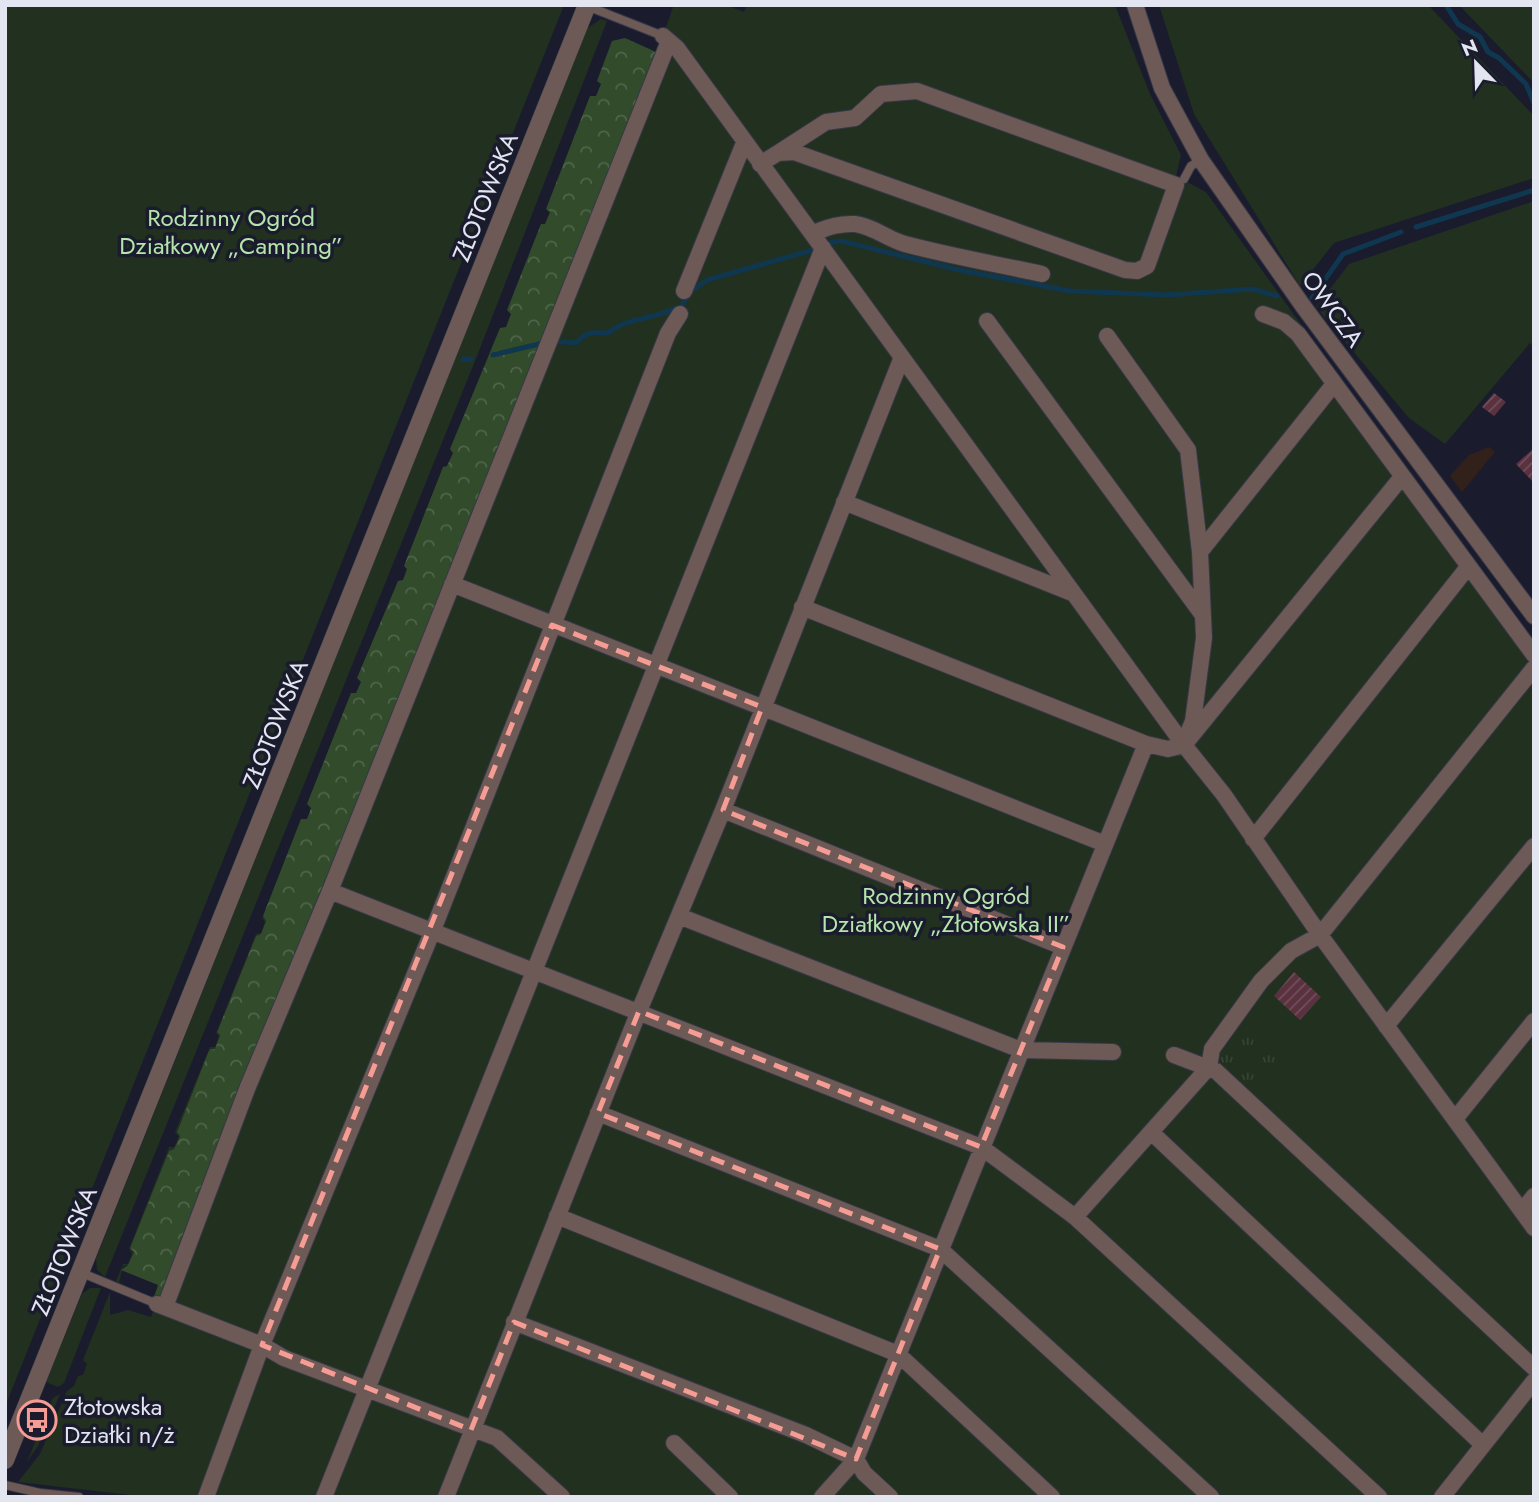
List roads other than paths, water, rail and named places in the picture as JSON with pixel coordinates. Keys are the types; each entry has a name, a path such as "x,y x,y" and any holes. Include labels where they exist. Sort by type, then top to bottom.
{"street":[{"name":"OWCZA","path":"1135,5 1162,88 1201,160 1324,335 1534,616"},
{"name":"ZŁOTOWSKA","path":"5,1460 587,6"},
{"path":"562,1497 497,1438 284,1358 261,1345 161,1306 247,1089 330,891 666,38 677,48 1184,745 1224,795 1320,935 1534,1228"},
{"path":"760,163 826,122 855,118 881,94 917,91 1180,182 1147,266 1137,271 1125,270 794,152 778,153"},
{"path":"684,291 744,143"},
{"path":"813,233 837,224 857,224 873,229 894,241 1042,274"},
{"path":"324,1497 823,248"},
{"path":"206,1497 261,1345 432,930 668,333 680,314"},
{"path":"1263,314 1284,322 1298,334 1401,478 1534,655"},
{"path":"987,321 1202,614"},
{"path":"1107,337 1188,450 1200,552 1205,638 1193,721 1184,745"},
{"path":"446,1497 902,357"},
{"path":"1200,552 1334,384"},
{"path":"802,607 1146,744 1168,749 1184,745 1401,478"},
{"path":"844,502 1074,594"},
{"path":"1253,839 1468,567"},
{"path":"452,584 1105,844"},
{"path":"1075,1217 1209,1067 1212,1049 1261,981 1291,951 1320,935 1534,668"},
{"path":"822,1497 856,1459 1146,744"},
{"path":"723,810 1063,947"},
{"path":"1387,1026 1534,846"},
{"path":"330,891 981,1147 1075,1217 1379,1497"},
{"path":"679,916 1021,1050 1113,1052"},
{"path":"1455,1119 1534,1021"},
{"path":"1174,1055 1209,1067 1534,1368"},
{"path":"598,1113 940,1249 1211,1497"},
{"path":"1151,1132 1483,1445"},
{"path":"1522,1211 1534,1196"},
{"path":"557,1216 898,1354 1052,1497"},
{"path":"514,1322 806,1435 856,1459 864,1473 890,1497"},
{"path":"1442,1497 1534,1381"},
{"path":"674,1443 730,1497"}],"lane":[{"path":"587,6 666,38"},
{"path":"1180,182 1191,166 1201,160"},
{"path":"82,1273 161,1306"},
{"path":"5,1485 40,1493 79,1497"}],"waterway":[{"path":"1446,5 1458,24 1480,37 1488,52 1499,58 1526,84 1534,103"},
{"path":"1416,227 1534,190"},
{"path":"1312,298 1343,254 1401,232"},
{"path":"829,243 841,241 951,268"},
{"path":"682,305 691,291 707,280 813,250"},
{"path":"954,269 1070,291 1166,295 1252,289 1277,296"},
{"path":"553,341 576,343 587,334 608,333 623,324 675,308"},
{"path":"493,355 539,344"},
{"path":"463,359 471,359"}],"place":[{"name":"Złotowska Działki n/ż","path":"37,1420"}],"park label":[{"name":"Rodzinny Ogród Działkowy „Camping”","path":"231,231"},
{"name":"Rodzinny Ogród Działkowy „Złotowska II”","path":"946,909"}]}
